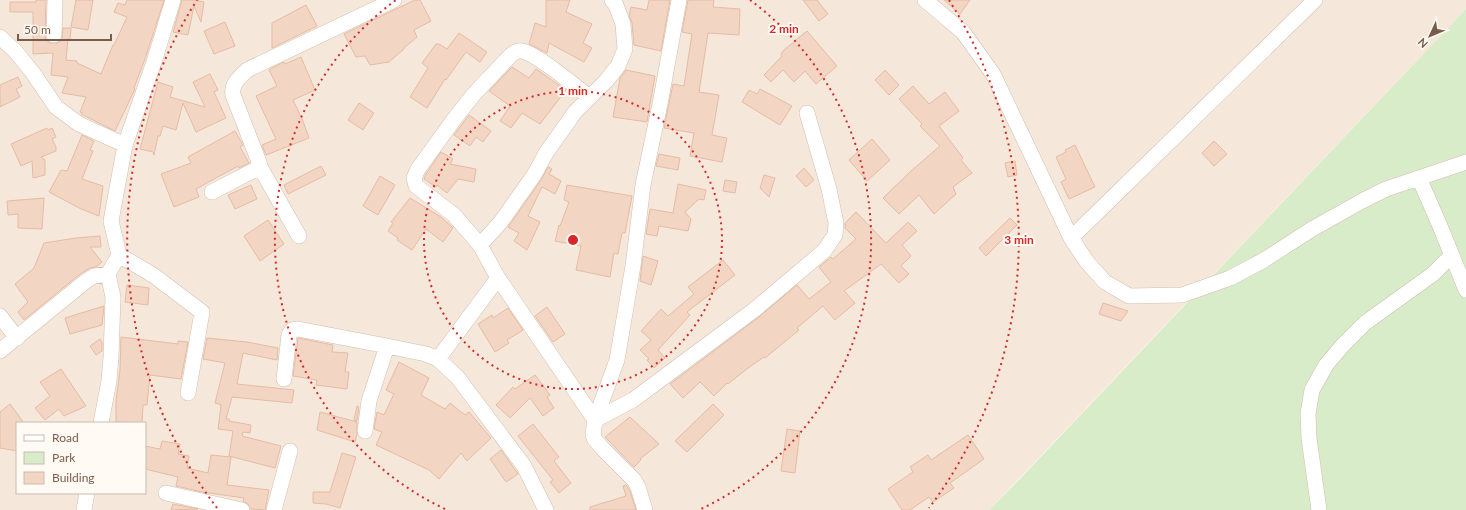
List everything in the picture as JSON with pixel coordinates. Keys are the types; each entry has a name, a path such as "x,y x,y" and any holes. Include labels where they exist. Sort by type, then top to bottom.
{"street":[{"path":"54,35 55,0"},
{"path":"101,422 109,381 112,351 113,298 108,274 118,255 111,221 125,146 154,62 173,0"},
{"path":"299,236 260,167 232,95 232,89 235,82 247,70 394,0"},
{"path":"480,245 500,223 534,175 546,153 575,112 606,81 618,66 625,49 623,24 616,5 612,0"},
{"path":"645,510 638,487 634,480 595,440 593,435 595,420 617,360 633,266 643,185 679,0"},
{"path":"925,0 963,32 993,74 1071,238 1087,262 1105,282 1129,296 1182,295 1230,278 1264,260 1312,229 1386,189 1466,162"},
{"path":"1071,238 1315,0"},
{"path":"0,37 16,52 33,73 56,108 79,124 125,146"},
{"path":"589,97 558,73 521,50 511,55 474,94 418,169 414,178 416,186 454,215 480,245 498,278 595,420"},
{"path":"595,420 633,400 754,310 828,246 835,235 836,223 829,189 808,114"},
{"path":"212,192 260,167"},
{"path":"1419,178 1466,290"},
{"path":"118,255 153,275 202,312 188,393"},
{"path":"1319,510 1309,438 1308,414 1312,390 1326,366 1343,345 1365,323 1433,274 1451,256"},
{"path":"0,351 86,281 94,276 108,274"},
{"path":"438,359 498,278"},
{"path":"0,316 17,338"},
{"path":"284,379 289,334 292,330 298,329 426,354 438,359 458,378 524,466 546,510"},
{"path":"365,431 369,401 387,346"},
{"path":"274,510 290,451"},
{"path":"166,493 242,510"},
{"path":"84,510 87,494"}],"shaded area":[{"path":"0,0 1466,0 1466,9 989,510 0,510"}],"green space":[{"path":"1466,9 1466,510 989,510 1015,484"}],"building":[{"path":"36,0 46,0 46,40 50,43 58,43 62,39 63,28 71,28 70,39 68,39 66,60 77,61 77,63 101,74 127,17 114,12 118,3 125,5 127,0 164,0 134,88 135,89 115,131 81,114 82,113 80,112 86,97 62,93 68,77 51,75 53,53 33,54 33,12 10,12 10,2 36,2"},
{"path":"76,0 93,0 88,30 71,27"},
{"path":"182,0 204,2 201,22 194,6 188,35 173,32"},
{"path":"415,0 420,0 431,21 414,30 417,37 389,62 370,65 365,56 356,57 344,34"},
{"path":"546,0 570,0 566,12 592,24 583,43 592,48 584,62 549,43 547,53 529,44 535,23 546,27"},
{"path":"649,0 670,0 661,51 634,45 632,23 629,15 631,7 647,10"},
{"path":"688,0 714,0 713,7 740,9 739,35 708,33 699,92 719,95 712,135 727,138 722,162 690,156 694,133 664,128 673,84 684,86 692,34 682,32"},
{"path":"803,0 817,0 828,14 819,21"},
{"path":"944,0 970,0 960,14"},
{"path":"306,5 317,26 272,48 272,23"},
{"path":"225,22 235,46 214,54 204,31"},
{"path":"807,31 837,66 816,84 805,71 794,82 783,70 771,82 764,75 782,56 781,54 784,50"},
{"path":"459,33 487,52 480,62 466,52 446,80 445,79 427,108 410,97 428,68 422,63 436,44 439,44 447,49"},
{"path":"301,57 315,90 293,100 309,138 266,155 262,145 276,139 256,96 277,86 269,70 284,62 285,64"},
{"path":"512,67 529,78 536,69 566,90 540,124 522,113 511,128 500,121 510,106 489,91"},
{"path":"626,70 655,76 647,122 613,117 620,78"},
{"path":"885,70 899,85 889,95 875,80"},
{"path":"210,74 218,90 214,92 226,118 196,132 183,103 176,130 163,126 160,136 158,136 154,155 153,152 140,149 158,82 173,87 170,97 205,107 193,82"},
{"path":"18,77 22,86 16,89 20,97 0,107 0,85"},
{"path":"913,86 929,104 945,92 959,111 939,126 963,158 961,160 972,173 953,187 956,194 934,214 919,195 899,214 883,198 940,146 920,126 922,124 899,99"},
{"path":"760,89 792,106 780,125 742,102 749,90 757,94"},
{"path":"359,103 374,113 363,130 348,120"},
{"path":"469,115 491,131 483,142 476,137 470,146 454,135"},
{"path":"47,128 48,130 52,128 56,137 52,139 56,147 56,151 41,157 45,160 45,175 33,178 32,161 21,166 11,144"},
{"path":"235,131 243,145 240,147 249,163 239,168 238,166 196,189 199,197 174,207 161,174 191,163 188,157"},
{"path":"82,135 94,141 90,150 93,151 82,179 103,186 99,216 81,209 49,192 61,170 67,171"},
{"path":"872,139 890,160 867,181 849,160"},
{"path":"1214,141 1227,154 1214,166 1202,153"},
{"path":"1075,145 1095,187 1069,199 1061,182 1066,179 1056,157"},
{"path":"441,152 453,159 450,164 476,169 474,182 458,179 447,193 437,185 436,187 424,179"},
{"path":"659,154 680,158 678,170 656,166"},
{"path":"1015,161 1017,175 1008,177 1005,163"},
{"path":"321,166 326,175 288,194 284,185"},
{"path":"548,167 552,169 549,174 561,181 555,194 542,187 528,216 540,222 527,250 514,241 519,233 508,227 541,180"},
{"path":"804,168 814,180 806,187 796,176"},
{"path":"764,175 775,178 769,197 760,188"},
{"path":"380,176 395,185 378,215 363,206"},
{"path":"725,180 737,182 735,193 723,191"},
{"path":"678,184 706,190 704,200 699,199 685,212 691,219 688,231 659,226 657,236 646,234 650,209 673,213"},
{"path":"251,185 257,199 235,209 228,195"},
{"path":"567,185 632,196 625,233 622,233 618,254 614,253 610,277 576,270 581,246 555,241 559,225 560,226 569,202 564,200"},
{"path":"44,198 42,229 18,228 18,214 8,215 7,201"},
{"path":"410,198 441,217 453,228 443,242 426,229 412,250 397,240 398,238 388,231 393,223 391,222"},
{"path":"856,212 886,243 908,222 917,231 902,245 911,256 901,266 909,274 899,283 881,264 844,291 855,303 835,320 823,306 797,328 799,330 765,358 764,357 748,368 728,384 727,383 714,396 700,382 683,398 670,384 759,317 797,285 809,299 831,282 819,267 831,257 833,259 856,239 845,228 845,223"},
{"path":"1010,218 1017,225 986,256 979,248"},
{"path":"268,220 284,244 260,261 244,236"},
{"path":"100,236 101,247 90,247 102,262 96,267 90,268 80,274 24,320 18,312 28,302 15,284 34,268 44,243"},
{"path":"643,256 658,261 651,285 640,281"},
{"path":"723,260 735,275 687,312 690,315 658,350 665,358 654,368 647,360 649,359 640,350 651,340 641,331 661,309 668,316 694,294 688,287"},
{"path":"127,285 149,288 148,305 125,302"},
{"path":"1103,303 1128,311 1121,321 1099,314"},
{"path":"104,306 102,325 70,334 65,318"},
{"path":"547,307 565,334 553,342 535,316"},
{"path":"508,308 523,330 507,340 509,343 495,352 478,324 492,315 493,318"},
{"path":"121,337 178,344 178,341 188,342 181,379 150,375 147,405 143,405 142,422 116,422 116,401 120,370"},
{"path":"207,338 247,342 278,348 277,360 243,353 237,384 294,390 292,403 232,397 226,419 229,419 229,421 251,425 250,433 243,432 242,436 281,446 275,468 229,456 233,431 218,429 221,405 215,403 225,363 203,359"},
{"path":"298,338 333,345 332,352 348,353 345,372 349,372 347,389 316,385 317,380 293,376"},
{"path":"100,339 102,342 102,351 96,355 90,346"},
{"path":"399,362 429,378 421,395 445,409 450,403 465,415 469,412 491,438 467,461 461,453 439,479 429,470 376,445 382,432 374,429 377,412 384,415 394,394 386,390"},
{"path":"61,369 86,406 64,416 59,409 45,420 35,408 50,396 40,382"},
{"path":"535,375 550,395 547,397 554,408 543,416 530,398 510,418 496,405 513,387 515,389"},
{"path":"10,404 23,422 16,422 16,451 0,448 0,412"},
{"path":"713,404 724,415 687,452 675,441"},
{"path":"357,406 359,407 357,421 354,420"},
{"path":"320,412 357,422 355,442 317,430"},
{"path":"630,417 659,444 640,459 641,460 634,467 605,437"},
{"path":"533,424 559,457 554,461 571,483 559,493 550,482 553,480 518,436"},
{"path":"787,429 800,431 795,473 781,471"},
{"path":"968,435 984,459 950,483 954,488 933,502 929,497 910,510 902,510 888,489 913,472 910,467 928,455 931,460"},
{"path":"162,441 180,444 178,454 189,456 187,468 208,473 211,455 231,457 227,485 269,490 265,510 251,509 248,504 243,501 244,498 202,492 176,486 178,477 146,469 146,446 160,449"},
{"path":"501,450 518,474 506,482 490,459"},
{"path":"342,453 356,457 340,508 326,504 313,503 313,492 330,492"},
{"path":"626,485 630,491 636,510 590,510 590,507 626,496 623,486"},
{"path":"173,504 198,509 171,510"}]}
